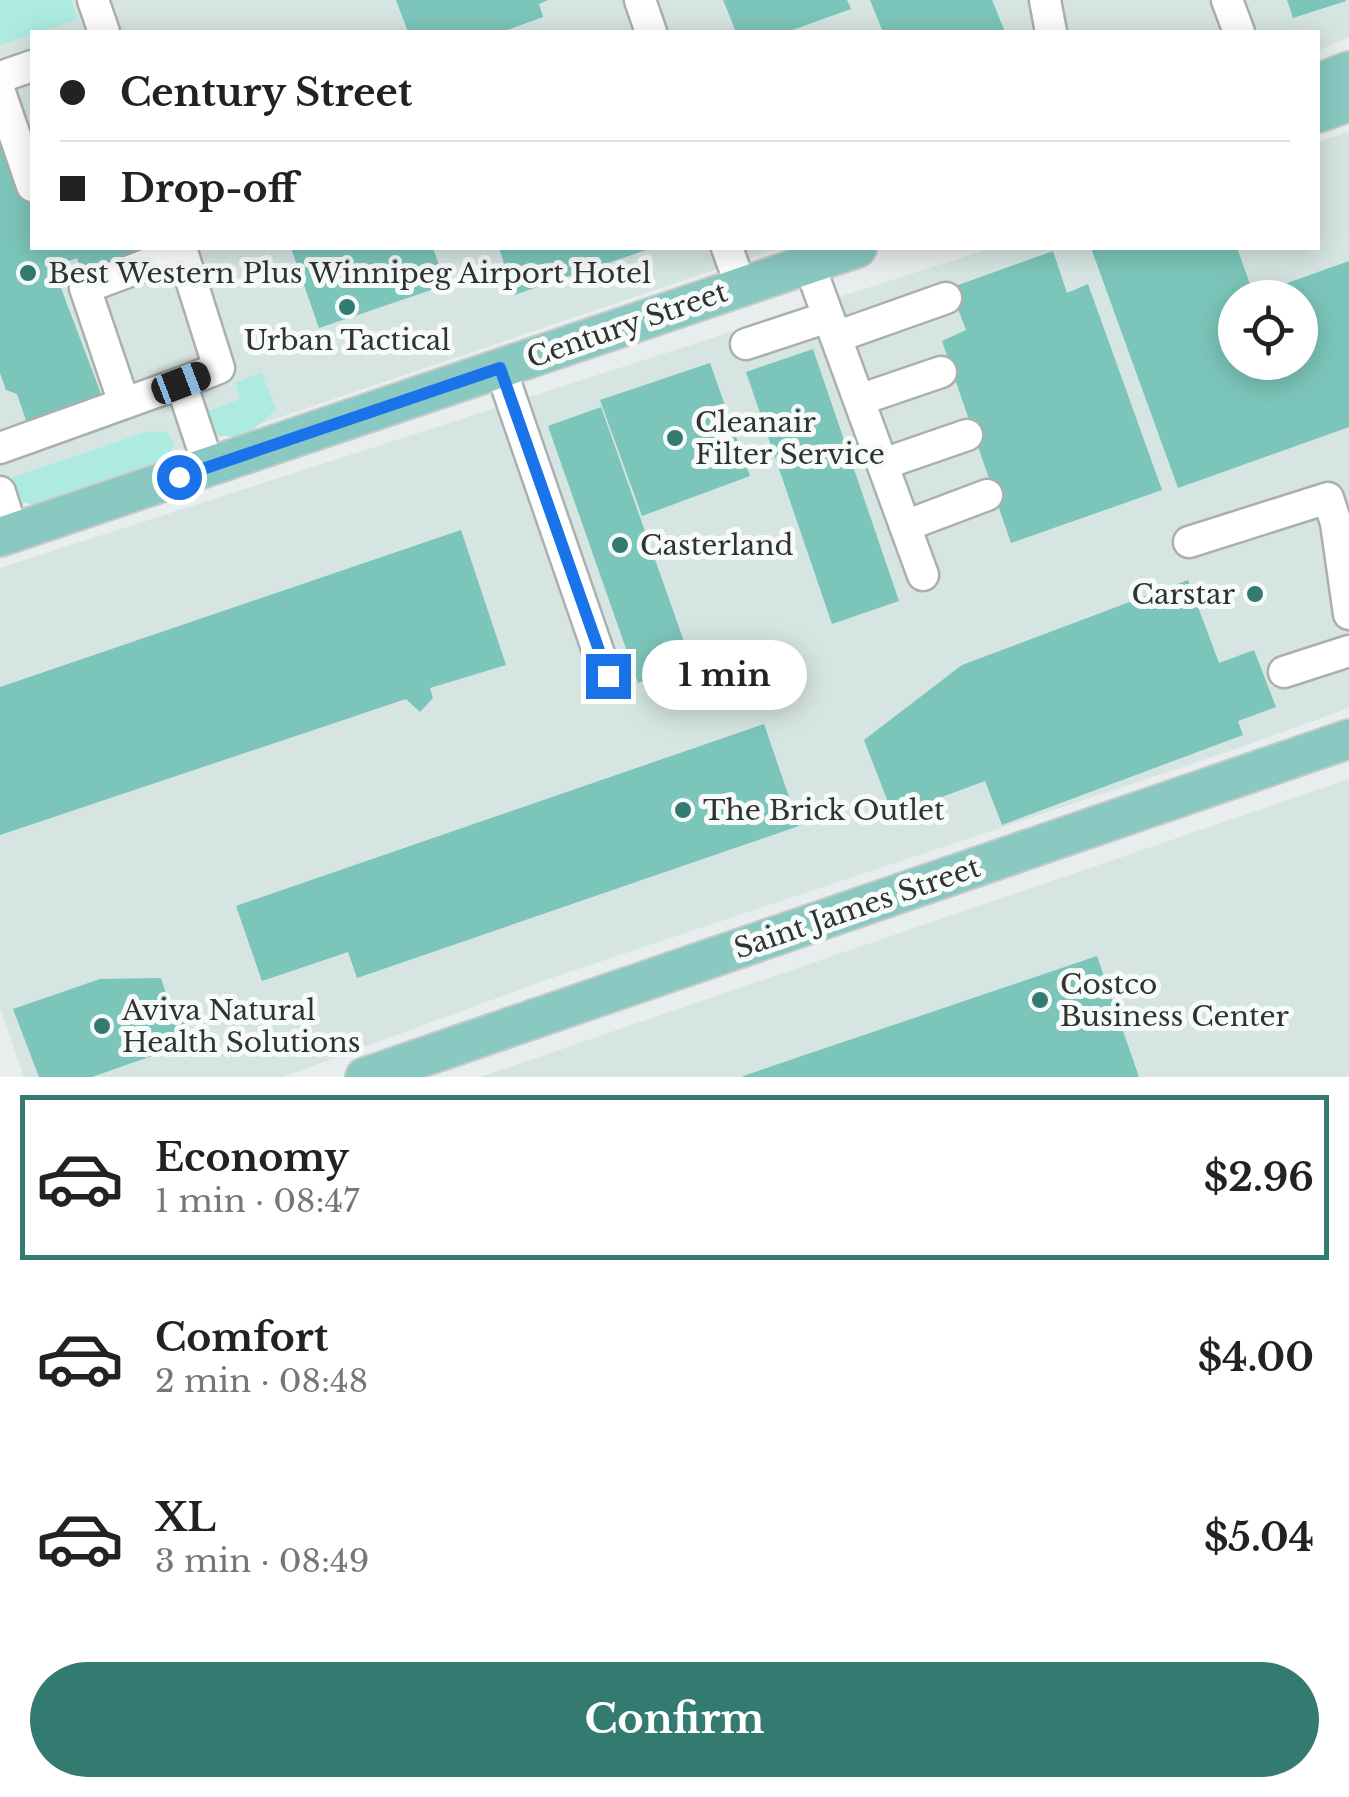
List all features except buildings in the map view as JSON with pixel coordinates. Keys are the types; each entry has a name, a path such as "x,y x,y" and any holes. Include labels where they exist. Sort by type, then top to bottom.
{"main road":[{"path":"1320,81 1349,70"},
{"path":"1320,112 1349,102"},
{"name":"Century Street","path":"6,535 851,250"},
{"name":"Saint James Street","path":"365,1077 1349,739"}],"lane":[{"path":"93,0 103,30"},
{"path":"640,0 650,30"},
{"path":"1045,0 1051,30"},
{"path":"1227,0 1237,30"},
{"path":"0,77 30,67"},
{"path":"0,92 30,180"},
{"path":"0,448 124,404 219,368 182,250 85,288 124,404"},
{"path":"728,250 741,286"},
{"path":"809,264 923,575"},
{"path":"746,344 946,298"},
{"path":"500,368 608,676"},
{"path":"859,400 941,372"},
{"path":"181,383 209,466"},
{"path":"883,464 968,435"},
{"path":"0,492 6,535"},
{"path":"1190,542 1338,494 1336,523 1349,614"},
{"path":"905,526 987,496"},
{"path":"1284,672 1349,651"}],"shaded area":[{"path":"0,0 1349,0 1349,37 1320,50 1320,30 30,30 30,250 773,250 0,512"},
{"path":"1349,132 1349,708 554,977 283,1077 24,1077 0,1008 0,568 985,250 1320,250 1320,141"},
{"path":"1349,779 1349,1077 480,1077"}],"green space":[{"path":"71,0 78,19 45,30 30,30 30,35 0,45 0,1"},
{"path":"261,372 276,409 262,423 238,436 211,431 202,413 240,399 235,383"},
{"path":"149,431 166,432 174,442 168,458 32,505 15,498 11,488 13,477"}],"place":[{"name":"Best Western Plus Winnipeg Airport Hotel","path":"28,273"},
{"name":"Urban Tactical","path":"347,307"},
{"name":"Cleanair Filter Service","path":"675,438"},
{"name":"Casterland","path":"620,545"},
{"name":"Carstar","path":"1255,594"},
{"name":"The Brick Outlet","path":"683,810"},
{"name":"Costco Business Center","path":"1040,1000"},
{"name":"Aviva Natural Health Solutions","path":"102,1026"}],"route":[{"path":"179,477 500,368 608,676"}]}
